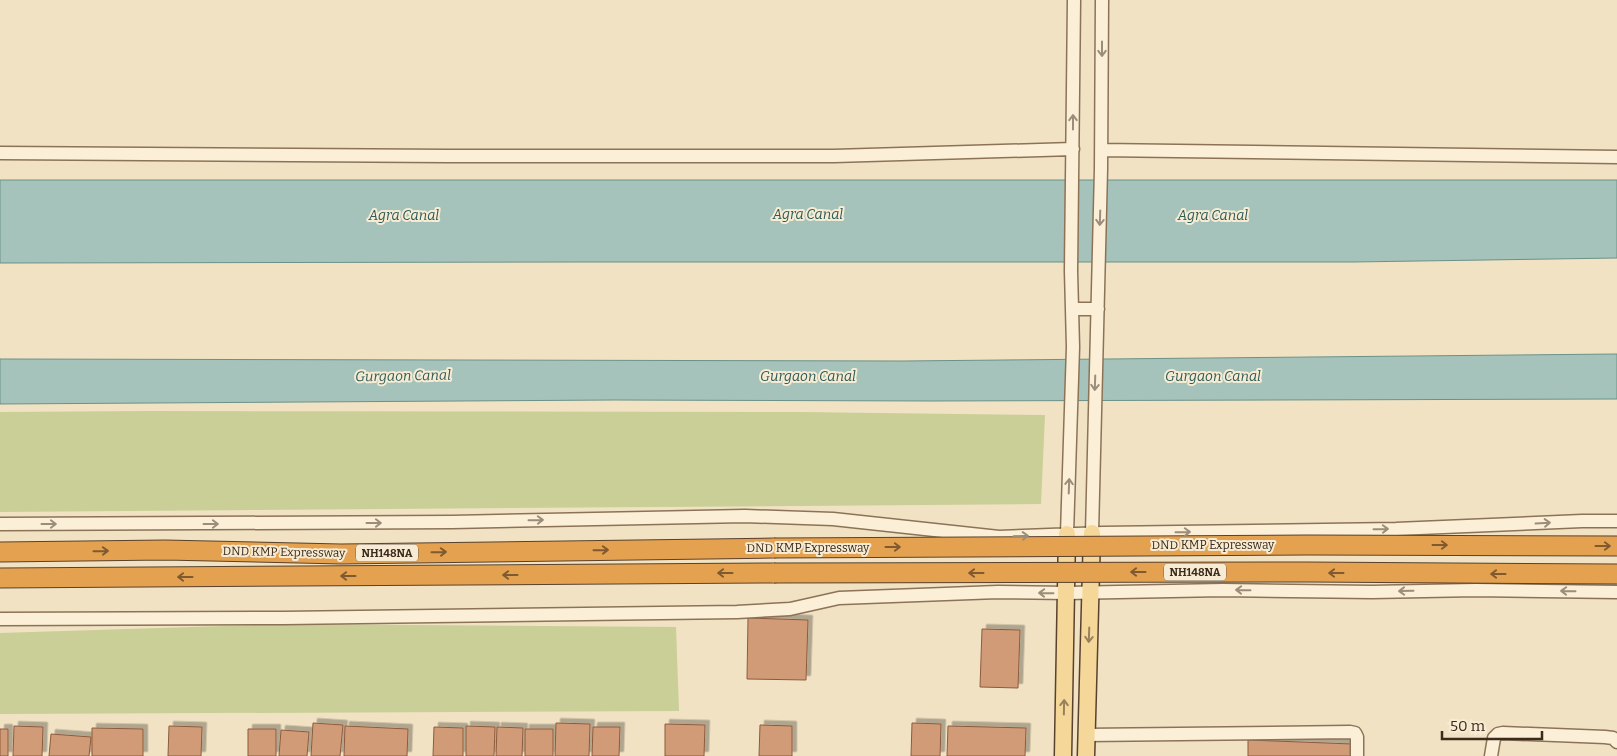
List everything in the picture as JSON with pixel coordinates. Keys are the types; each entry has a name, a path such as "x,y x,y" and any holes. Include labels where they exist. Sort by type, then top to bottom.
{"highway":[{"name":"DND KMP Expressway","path":"0,552 165,550 341,554 774,548 1298,545 1617,546"},
{"name":"DND KMP Expressway","path":"0,578 774,573 1307,572 1617,574"}],"main road":[{"path":"1063,756 1067,534"},
{"path":"1086,756 1092,534"}],"street":[{"path":"1067,534 1073,347 1071,271 1074,0"},
{"path":"1092,534 1102,169 1102,0"},
{"path":"0,153 834,156 1073,149"},
{"path":"1101,150 1617,157"},
{"path":"1072,309 1098,310"},
{"path":"0,524 432,522 745,516 833,519 999,537 1067,534 1396,529 1617,521"},
{"path":"0,619 274,618 738,612 790,609 839,598 998,592 1090,593 1223,590 1372,592 1476,590 1617,592"},
{"path":"1086,735 1350,732 1355,733 1357,737 1357,756"},
{"path":"1491,756 1494,738 1498,734 1504,733 1605,736 1613,738 1617,742"}],"green space":[{"path":"0,412 798,412 1045,415 1041,504 0,512"},
{"path":"284,624 676,627 679,711 0,714 0,633"}],"water":[{"name":"Agra Canal","path":"0,180 1617,180 1617,258 1353,262 0,263"},
{"name":"Gurgaon Canal","path":"1617,354 1617,399 614,400 0,404 0,359 903,361"}],"building":[{"path":"748,618 808,620 806,680 747,679"},
{"path":"982,629 1020,630 1018,688 980,687"},
{"path":"313,723 343,725 340,756 311,756"},
{"path":"556,723 590,724 589,756 555,756"},
{"path":"912,723 941,724 940,756 911,756"},
{"path":"665,724 705,725 704,756 665,756"},
{"path":"760,725 792,726 792,756 759,756"},
{"path":"14,726 43,727 42,756 13,756"},
{"path":"169,726 202,727 201,756 168,756"},
{"path":"345,726 408,729 407,756 344,756"},
{"path":"466,726 495,727 494,756 466,756"},
{"path":"948,726 1026,728 1025,756 947,756"},
{"path":"434,727 463,728 463,756 433,756"},
{"path":"497,727 523,728 522,756 496,756"},
{"path":"593,727 620,727 619,756 592,756"},
{"path":"92,728 143,729 143,756 92,756"},
{"path":"0,729 8,729 8,756 0,756"},
{"path":"248,729 276,729 276,756 248,756"},
{"path":"525,729 553,729 553,756 525,756"},
{"path":"281,730 309,732 307,756 279,756"},
{"path":"51,734 91,737 89,756 49,756"},
{"path":"1248,740 1352,744 1352,756 1248,756"}]}
